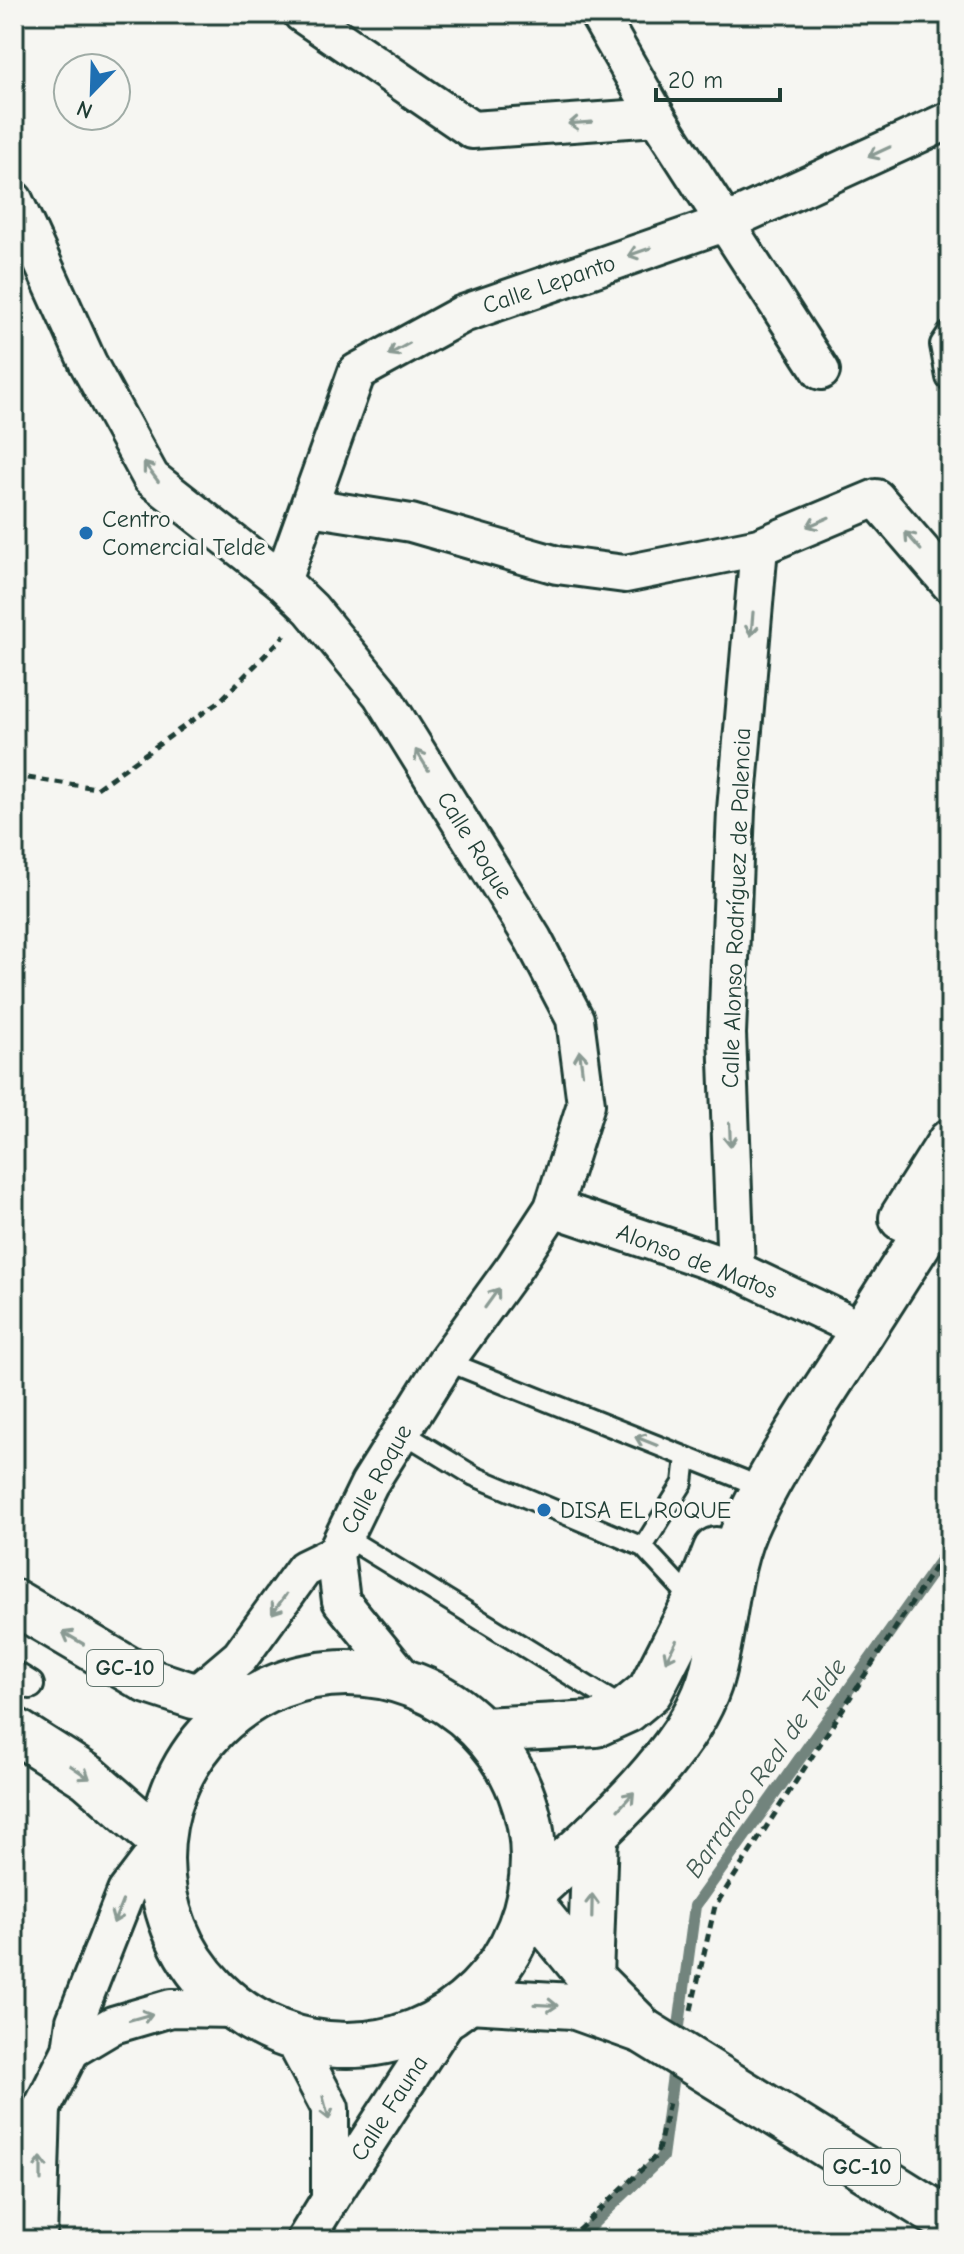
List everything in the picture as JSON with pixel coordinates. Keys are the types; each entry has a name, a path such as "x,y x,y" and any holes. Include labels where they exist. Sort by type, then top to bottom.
{"main road":[{"path":"483,1730 596,1724 627,1710 650,1691 695,1603 744,1480 839,1319 950,1142"},
{"path":"529,1898 595,1834 674,1748 695,1717 709,1683 735,1558 747,1522 783,1454 950,1194"},
{"name":"GC-10","path":"14,1602 148,1681 194,1696 249,1698"},
{"path":"353,1671 406,1681 448,1701 483,1730 520,1785 535,1850 527,1916 512,1949 485,1987 458,2009 399,2039 346,2046 293,2038 236,2009 200,1975 175,1934 161,1888 160,1844 175,1784 205,1735 249,1698 299,1677 353,1671"},
{"path":"14,1730 88,1777 160,1844"},
{"path":"590,1977 595,1834"},
{"name":"GC-10","path":"529,1898 590,1977 643,2031"},
{"name":"GC-10","path":"458,2009 573,2006 643,2031 950,2222"}],"street":[{"path":"302,14 472,130 657,117"},
{"path":"598,14 657,117 821,371"},
{"name":"Calle Lepanto","path":"282,581 357,372 463,314 727,222 950,120"},
{"name":"Calle Roque","path":"14,200 88,363 151,478 282,581 311,609 381,694 533,939 575,1019 586,1104 553,1208 446,1361 369,1484 340,1545 341,1601 406,1681"},
{"path":"950,336 944,345 950,377"},
{"path":"310,507 411,523 557,565 625,574 759,547 876,498 950,584"},
{"name":"Calle Alonso Rodríguez de Palencia","path":"736,1270 727,1034 736,810 759,547"},
{"name":"Alonso de Matos","path":"553,1208 736,1270 839,1319"},
{"name":"Calle Roque","path":"194,1696 240,1657 304,1569 340,1545"},
{"path":"14,2143 42,2108 71,2050 75,2021 126,1892 160,1844"},
{"path":"71,2050 113,2025 171,2008 236,2009"},
{"name":"Calle Fauna","path":"305,2240 458,2009"},
{"name":"Calle Fauna","path":"293,2038 330,2108 330,2199"},
{"path":"39,2234 42,2108"},
{"path":"14,2202 23,2208 39,2234"}],"lane":[{"path":"446,1361 744,1480"},
{"path":"402,1432 474,1476 643,1547 695,1603"},
{"path":"643,1547 683,1483 686,1457"},
{"path":"340,1545 627,1710"}],"path":[{"path":"14,776 97,788 220,701 311,609"},
{"path":"690,2015 715,1906 950,1544"},
{"path":"568,2240 657,2155 672,2093"}],"waterway":[{"name":"Barranco Real de Telde","path":"677,2041 695,1906 950,1547"},
{"name":"Barranco Real de Telde","path":"576,2240 662,2157 675,2060"}],"place":[{"name":"Centro Comercial Telde","path":"86,533"},
{"name":"DISA EL ROQUE","path":"544,1510"}]}
